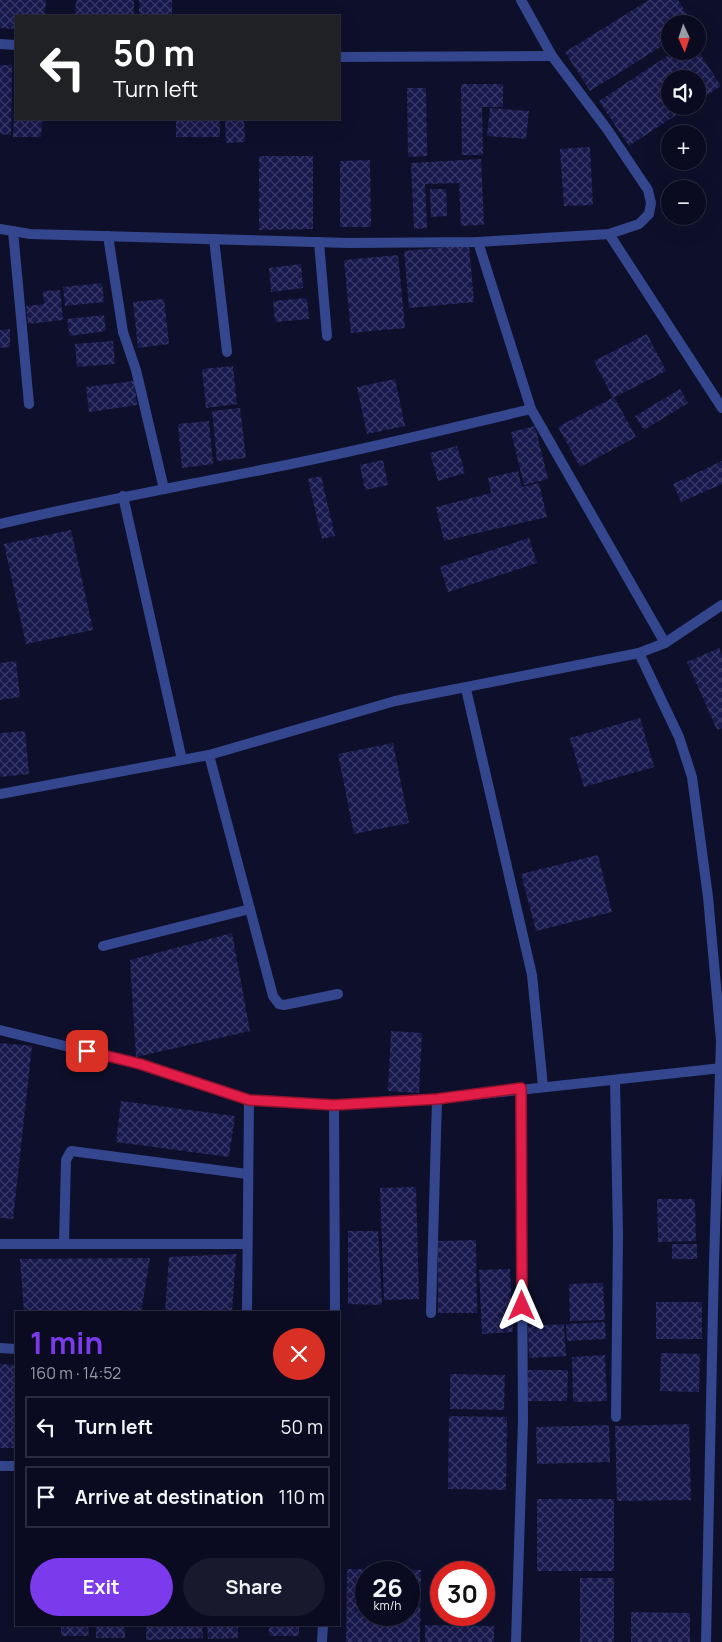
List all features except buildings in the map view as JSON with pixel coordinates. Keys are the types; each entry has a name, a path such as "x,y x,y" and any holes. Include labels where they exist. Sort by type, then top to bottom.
{"street":[{"path":"0,229 108,236 319,242 478,242 609,234 639,224 649,214 651,203 648,190 607,129 552,56 521,0"},
{"path":"0,44 15,45"},
{"path":"340,57 552,56"},
{"path":"13,231 29,404"},
{"path":"609,234 722,408"},
{"path":"108,236 123,332 136,370 164,489"},
{"path":"214,239 228,352"},
{"path":"319,242 327,336"},
{"path":"478,242 531,408 553,450 665,642"},
{"path":"0,524 123,496 400,441 531,408"},
{"path":"123,496 182,760"},
{"path":"0,794 182,760 395,701 466,689 639,653 665,642 722,605"},
{"path":"639,653 679,738 692,777 708,897 722,1041 714,1262 706,1642"},
{"path":"466,689 532,976 543,1086"},
{"path":"209,754 273,996 279,1004 291,1005 338,994"},
{"path":"103,946 250,909"},
{"path":"0,1030 140,1064 249,1100 334,1105 437,1099 521,1088 722,1068"},
{"path":"615,1080 618,1235 616,1417"},
{"path":"516,1642 523,1420 521,1088"},
{"path":"430,1313 437,1099"},
{"path":"247,1311 249,1100"},
{"path":"334,1105 335,1311"},
{"path":"64,1244 66,1160 71,1151 247,1174"},
{"path":"0,1244 247,1244"},
{"path":"0,1348 15,1349"},
{"path":"0,1466 15,1466"},
{"path":"322,1642 323,1626"}],"route":[{"path":"87,1051 140,1064 227,1091 249,1100 334,1105 437,1099 521,1088 522,1306"}]}
